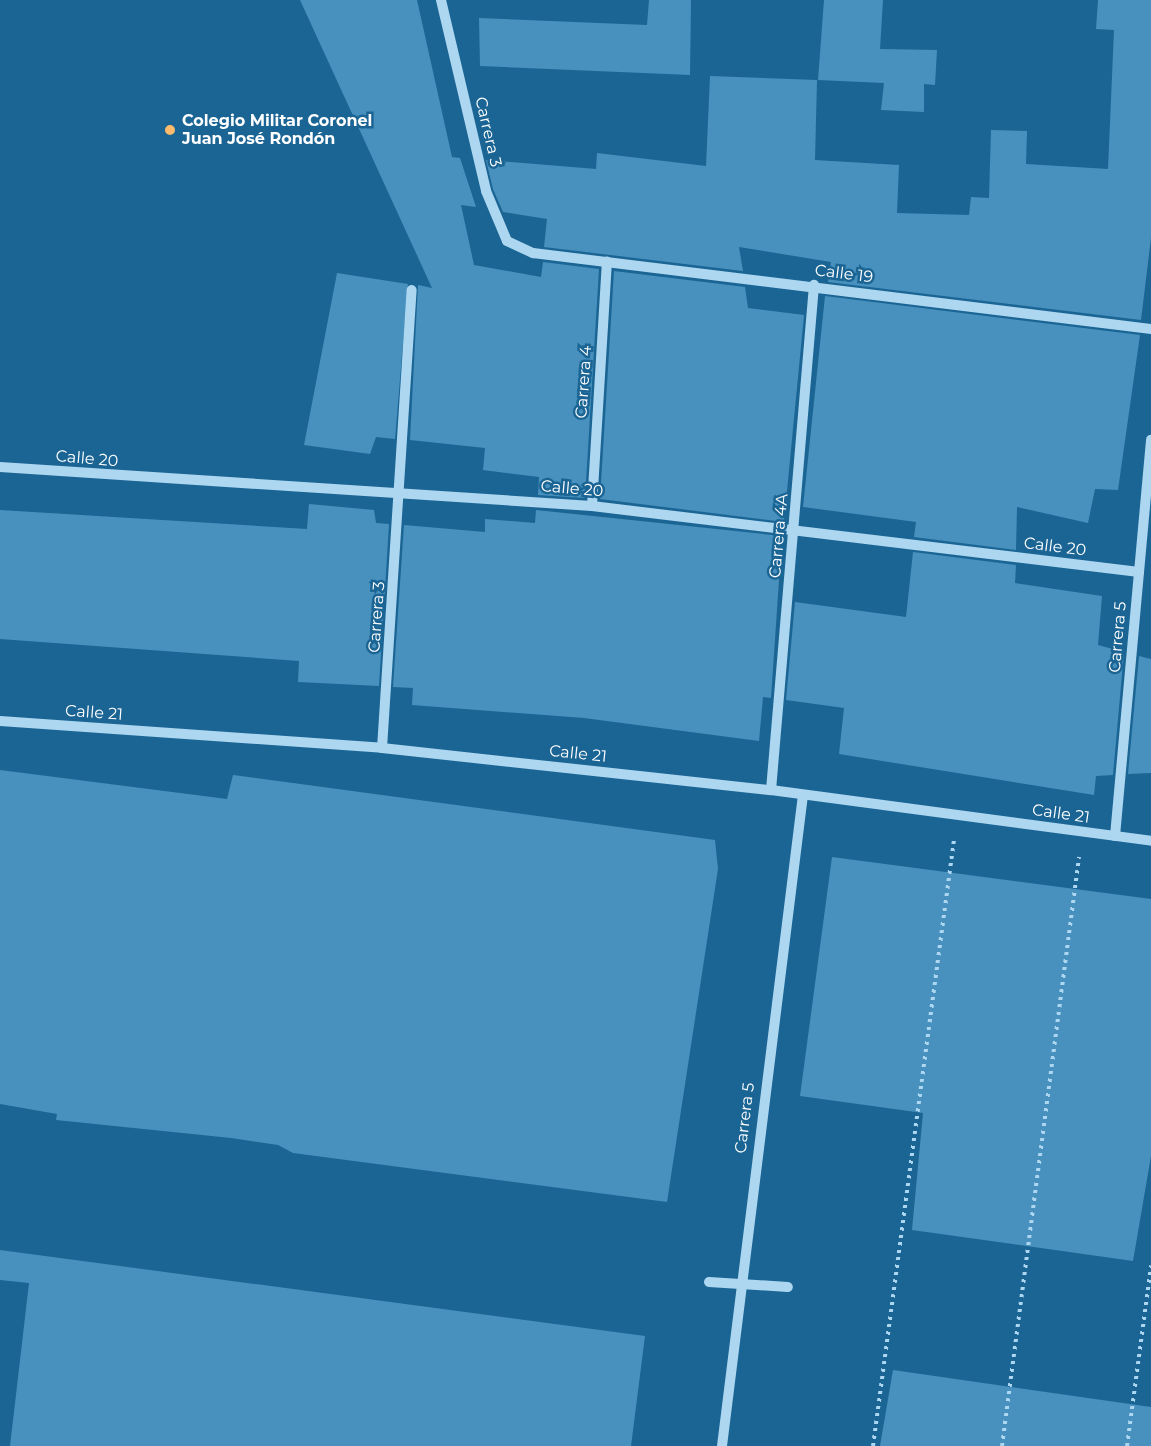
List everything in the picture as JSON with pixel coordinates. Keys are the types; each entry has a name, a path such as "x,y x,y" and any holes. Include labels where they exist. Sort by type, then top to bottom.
{"street":[{"name":"Carrera 3","path":"441,0 496,222 507,241 533,253"},
{"name":"Calle 19","path":"533,253 814,285 1151,328"},
{"name":"Carrera 4","path":"592,506 607,261"},
{"name":"Carrera 4A","path":"771,790 795,531 814,285"},
{"name":"Carrera 3","path":"382,748 402,489 412,290"},
{"name":"Carrera 5","path":"1115,836 1151,440"},
{"name":"Calle 20","path":"0,467 238,487 402,489 592,506 1139,572"},
{"name":"Calle 21","path":"0,721 382,748 771,790 1151,841"},
{"name":"Carrera 5","path":"722,1446 740,1284 803,795"},
{"path":"709,1282 788,1287"}],"path":[{"path":"873,1446 958,816"},
{"path":"1002,1446 1082,832"},
{"path":"1127,1446 1151,1266"}],"building":[{"path":"300,0 417,0 452,157 460,158 476,207 461,205 474,265 541,277 543,262 599,269 585,498 538,495 539,477 483,470 485,448 410,440 418,285 432,288"},
{"path":"649,0 691,0 690,75 480,66 479,18 647,25"},
{"path":"824,0 883,0 880,49 937,50 935,85 924,84 924,112 881,110 884,83 818,80"},
{"path":"1098,0 1151,0 1151,238 1141,320 828,282 831,262 739,247 743,271 544,247 547,219 503,212 493,189 486,160 596,169 597,153 706,166 710,76 817,80 815,160 899,165 897,213 969,215 971,197 989,198 991,130 1027,131 1026,164 1108,169 1114,30 1096,29"},
{"path":"614,271 745,287 748,308 804,315 784,522 600,499"},
{"path":"337,273 408,284 395,439 376,437 370,454 304,445"},
{"path":"825,296 1140,335 1118,490 1095,489 1088,523 1017,507 1016,550 914,537 916,522 803,507"},
{"path":"309,504 374,510 376,523 389,524 379,686 298,682 299,661 0,639 0,510 307,529"},
{"path":"536,510 782,536 771,698 763,697 759,741 584,718 412,705 413,688 393,687 404,525 485,532 485,519 535,523"},
{"path":"913,552 1016,565 1015,583 1102,596 1098,645 1124,652 1113,775 1096,776 1094,795 839,754 844,708 786,700 795,602 906,617"},
{"path":"1139,656 1151,659 1151,773 1128,774"},
{"path":"0,770 227,799 233,775 715,840 718,869 667,1202 293,1153 278,1145 231,1138 56,1120 57,1114 0,1104"},
{"path":"832,857 1151,899 1151,1156 1133,1261 912,1230 923,1113 800,1096"},
{"path":"0,1250 645,1336 631,1446 10,1446 29,1283 0,1280"},
{"path":"893,1370 1151,1407 1151,1446 880,1446"}],"place":[{"name":"Colegio Militar Coronel Juan José Rondón","path":"170,130"}]}
